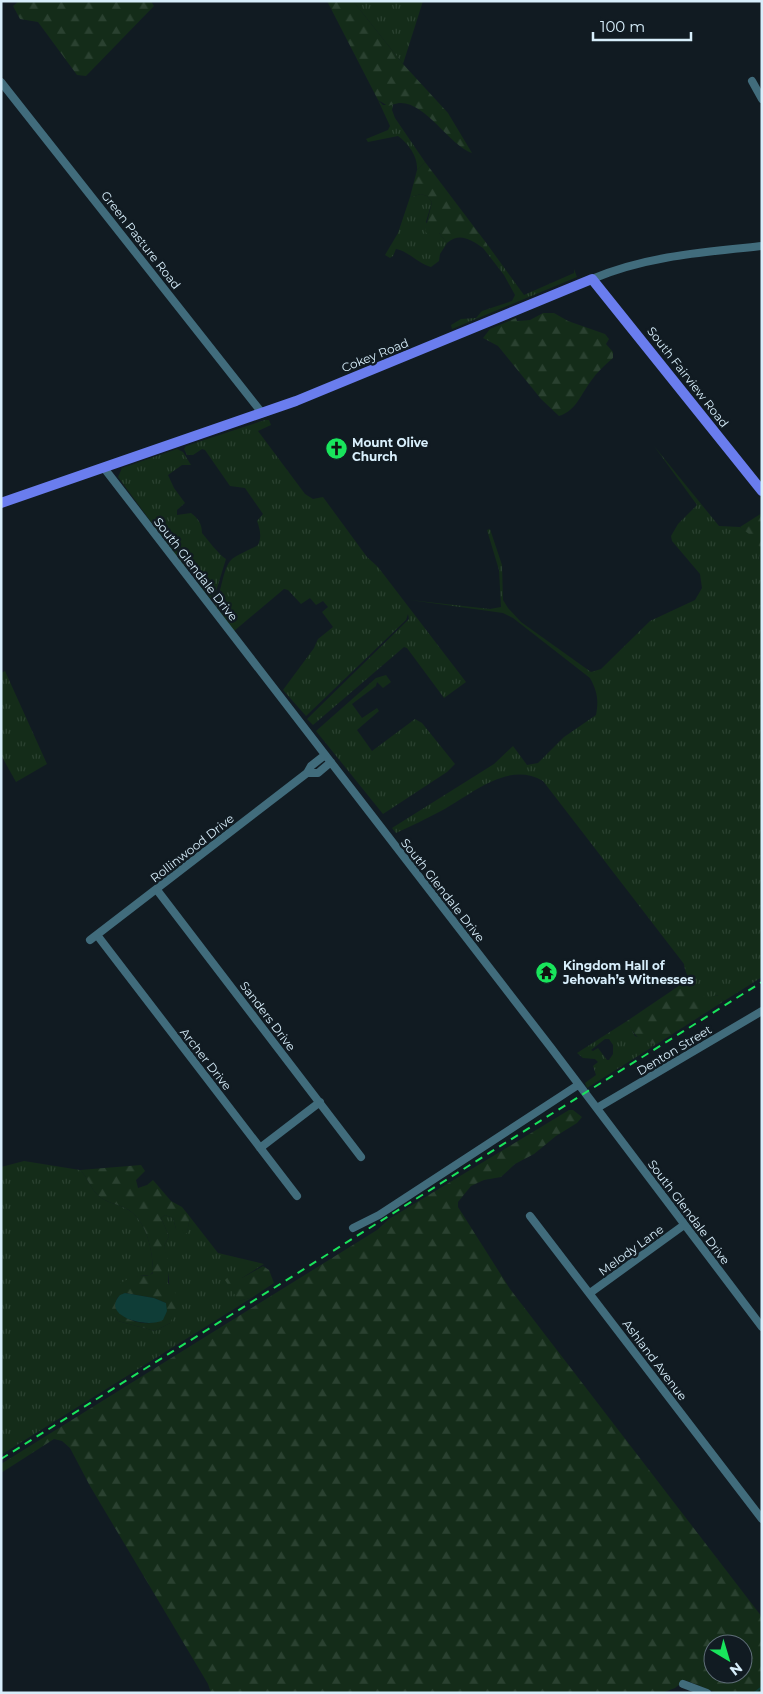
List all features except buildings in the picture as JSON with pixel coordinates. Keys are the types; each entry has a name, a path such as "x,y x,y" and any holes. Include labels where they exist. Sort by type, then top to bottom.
{"main road":[{"name":"Cokey Road","path":"1,503 262,413 592,280"},
{"name":"South Fairview Road","path":"592,280 762,491"}],"street":[{"path":"752,81 762,99"},
{"name":"Green Pasture Road","path":"1,82 262,413"},
{"name":"Cokey Road","path":"592,280 619,269 664,258 762,246"},
{"name":"South Glendale Drive","path":"104,468 597,1108 762,1327"},
{"name":"Rollinwood Drive","path":"90,940 307,773 311,766 325,755"},
{"name":"Rollinwood Drive","path":"307,773 318,773 331,762"},
{"name":"Sanders Drive","path":"157,890 361,1157"},
{"name":"Archer Drive","path":"97,935 297,1196"},
{"name":"Denton Street","path":"597,1108 762,1010"},
{"path":"353,1228 379,1215 578,1085"},
{"path":"260,1148 320,1102"},
{"name":"Ashland Avenue","path":"530,1216 762,1519"},
{"name":"Melody Lane","path":"590,1294 684,1225"},
{"path":"683,1684 707,1693"}],"green space":[{"path":"19,1 151,1 154,6 86,76 77,75 38,22 20,19 13,6"},
{"path":"327,1 353,1 403,64 448,113 472,153 455,142 418,109 409,104 399,103 388,106 378,100"},
{"path":"353,1 423,1 403,64"},
{"path":"378,100 383,105 393,105 392,110 395,118 425,162 417,170 416,160 412,151 398,136 368,142 366,139 388,130 390,126"},
{"path":"425,162 487,244 487,247 483,248 465,238 456,238 447,243 439,233 429,236 425,231 432,202 427,196 421,194 410,197 417,170"},
{"path":"421,194 427,196 432,202 426,222 434,233 439,233 447,243 440,254 439,261 431,267 400,250 396,249 390,258 385,255 398,233 410,197"},
{"path":"487,244 524,295 574,273 574,269 577,277 452,329 451,325 461,319 476,318 482,311 512,301 515,295 504,275 483,248"},
{"path":"543,313 554,313 568,321 605,334 609,339 606,344 613,352 613,358 587,386 578,402 565,414 559,416 541,399 498,346 483,338 490,329 516,318 517,321 530,320"},
{"path":"269,420 271,425 258,431 305,494 313,499 323,497 367,557 378,567 466,682 444,698 407,648 404,647 313,725 307,719 409,619 408,614 406,620 306,716 283,690 314,648 318,639 333,627 322,612 328,607 323,601 316,605 310,598 301,604 288,590 284,589 234,631 217,609 215,605 228,564 234,558 258,545 260,533 257,521 263,514 245,488 230,486 205,450 202,449 193,455 187,455 184,449 186,446"},
{"path":"654,446 719,526 740,527 756,538 761,549 759,559 762,564 762,977 724,1001 718,995 703,998 697,993 688,977 684,964 543,781 530,776 503,777 490,782 441,811 396,833 392,828 494,764 513,746 527,765 538,763 564,737 596,715 597,696 590,678 513,618 503,613 410,600 490,609 501,607 499,570 487,530 490,529 502,565 503,600 508,608 521,622 591,672 601,669 650,621 695,600 702,588 700,574 672,541 671,536 678,524 697,505"},
{"path":"177,449 183,452 191,465 182,465 168,475 174,488 185,503 177,510 177,515 191,513 198,519 202,533 226,559 213,601 198,585 201,576 198,571 185,568 118,477 122,468"},
{"path":"762,513 762,564 759,559 760,553 756,540 740,527"},
{"path":"5,671 47,764 16,782 1,755 1,673"},
{"path":"386,675 391,682 383,688 377,682 376,686 352,704 362,718 377,708 379,711 357,730 372,751 415,719 422,723 455,764 447,772 383,814 316,731 376,678"},
{"path":"689,979 703,997 719,995 724,1001 657,1044 652,1044 638,1037 627,1021"},
{"path":"627,1021 635,1036 657,1044 587,1088 585,1083 596,1075 593,1066 598,1062 595,1059 583,1058 577,1053","holes":["605,1039 609,1039 613,1045 613,1054 607,1060 598,1048 593,1051 591,1050"]},
{"path":"569,1110 573,1110 582,1117 577,1123 556,1136 534,1154 515,1164 501,1177 484,1180 471,1186 458,1202 458,1207 510,1289 762,1617 762,1693 717,1693 685,1680 675,1688 662,1693 211,1693 208,1684 90,1486 70,1448 62,1441 54,1439 1,1473 1,1464 377,1230 389,1219"},
{"path":"24,1161 80,1170 98,1195 104,1200 133,1213 144,1227 152,1255 153,1272 150,1275 134,1277 121,1288 110,1307 118,1321 155,1331 170,1323 169,1284 164,1246 169,1236 161,1218 165,1215 173,1218 176,1229 187,1232 190,1217 218,1253 264,1264 242,1278 239,1301 253,1297 1,1455 1,1167"},
{"path":"141,1165 145,1171 136,1180 138,1188 147,1185 153,1180 171,1201 182,1207 190,1217 187,1233 182,1236 176,1229 173,1218 165,1215 161,1218 169,1236 164,1246 168,1261 168,1283 176,1294 178,1307 170,1323 155,1331 118,1321 110,1308 109,1302 113,1291 122,1283 133,1277 153,1273 152,1255 144,1227 133,1213 104,1200 98,1195 80,1170","holes":["125,1293 154,1298 166,1303 152,1323 132,1320 123,1316 116,1309 117,1298"]},
{"path":"263,1266 269,1270 274,1283 253,1297 239,1301 225,1280 231,1274 242,1278"}],"shaded area":[{"path":"125,1293 154,1298 166,1303 167,1311 163,1320 147,1323 137,1322 121,1315 116,1309 115,1302 120,1295"}],"waterway":[{"path":"754,1693 762,1687"}],"railway":[{"path":"1,1459 762,982"}],"place":[{"name":"Mount Olive Church","path":"336,449"},
{"name":"Kingdom Hall of Jehovah’s Witnesses","path":"547,972"}]}
